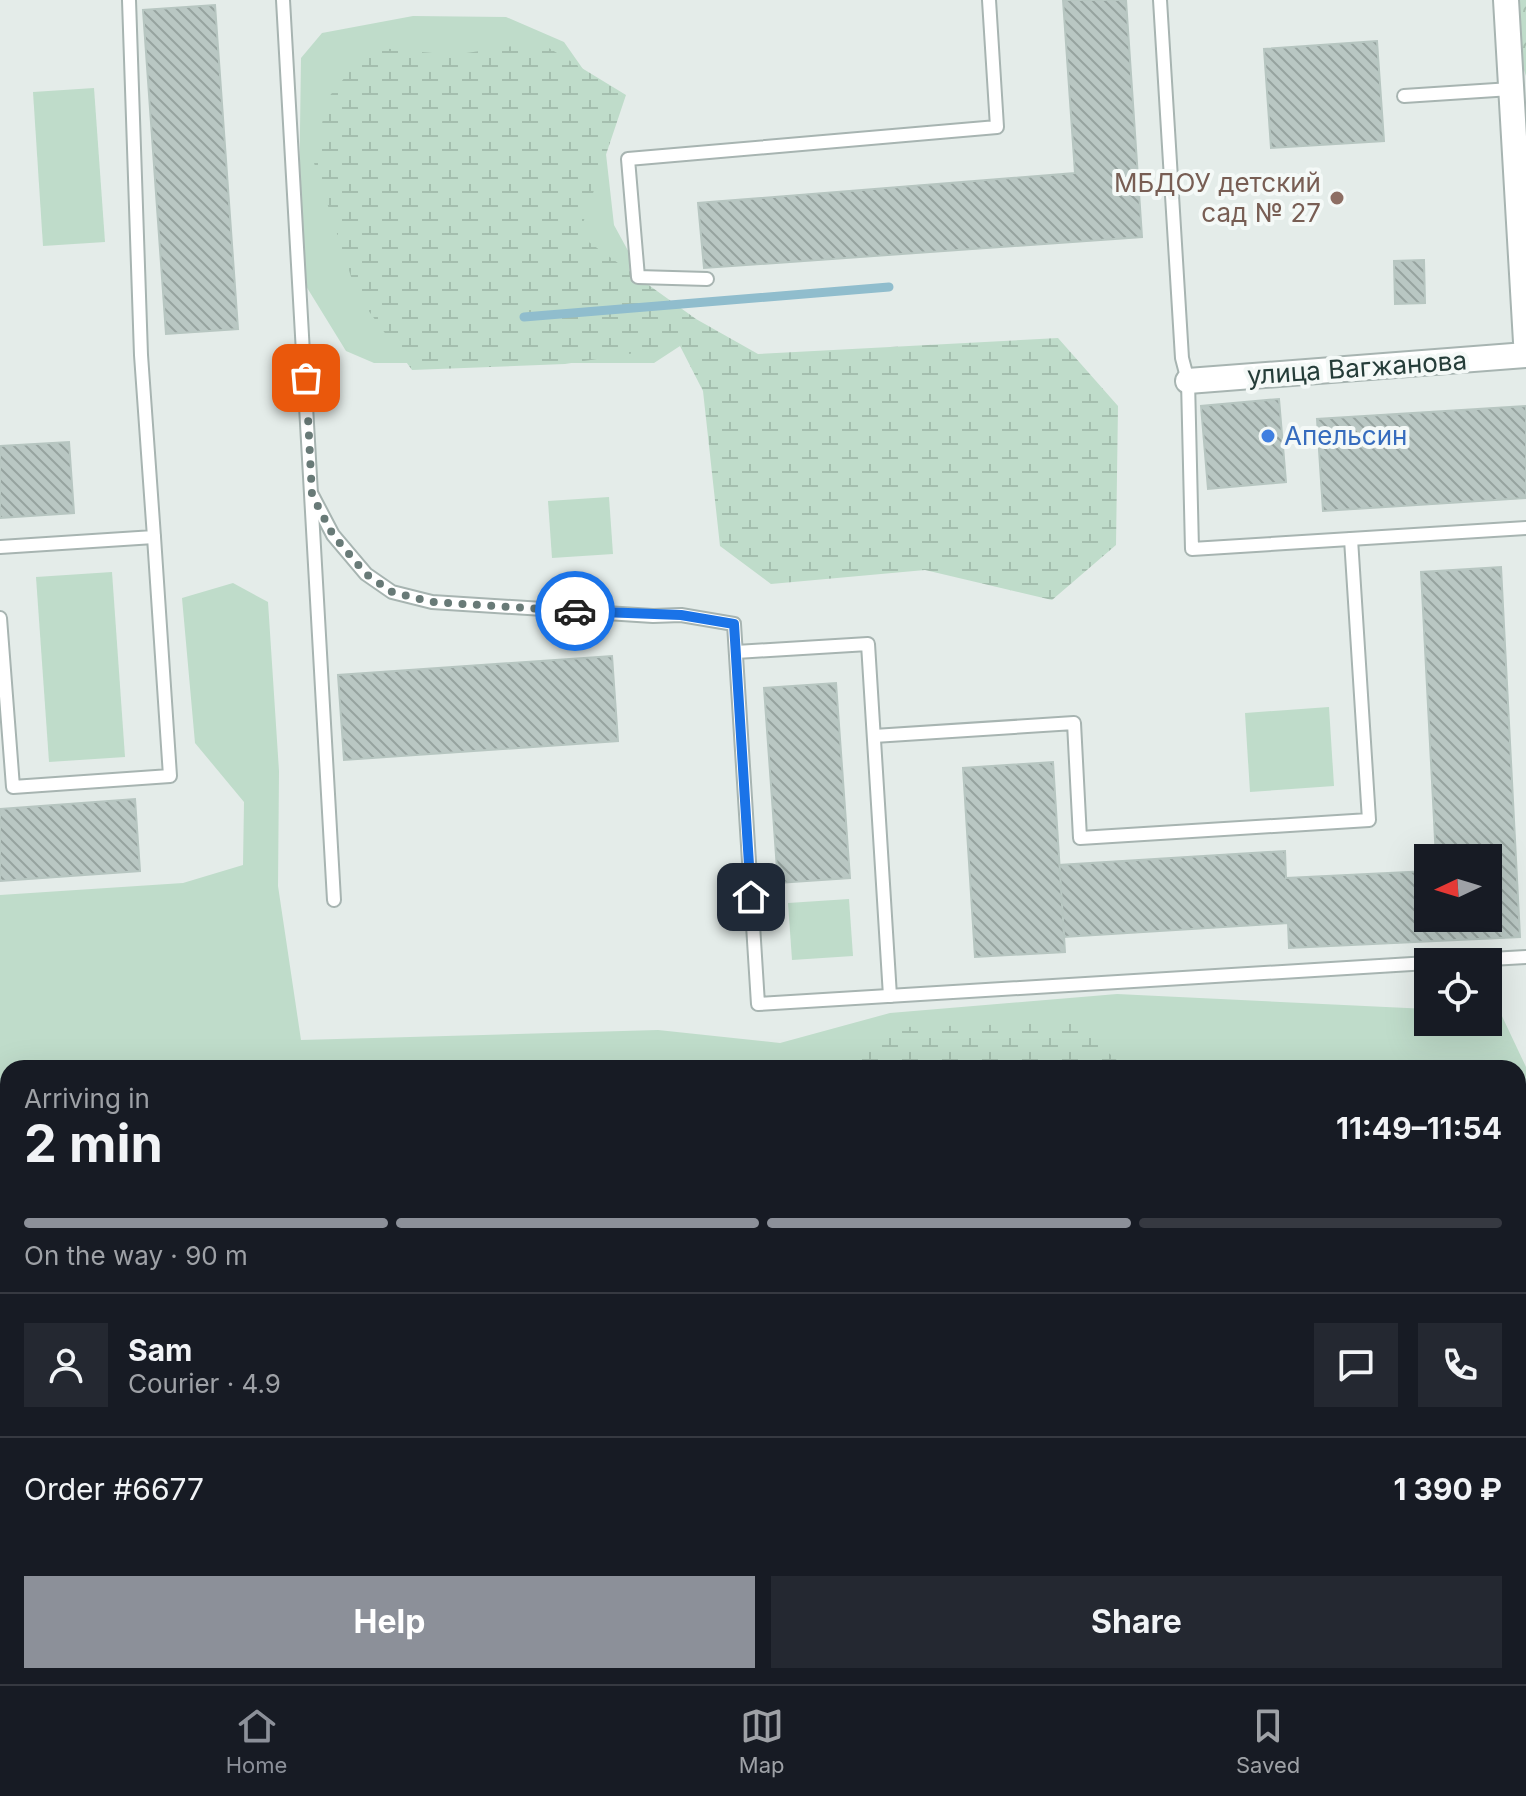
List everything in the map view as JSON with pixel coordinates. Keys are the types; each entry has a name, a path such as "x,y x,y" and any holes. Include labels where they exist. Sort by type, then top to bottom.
{"street":[{"path":"1506,0 1526,342"},
{"name":"улица Вагжанова","path":"1188,381 1526,355"}],"lane":[{"path":"0,618 3,700 13,787 170,776 141,355 129,0"},
{"path":"283,0 334,900"},
{"path":"707,279 638,277 628,159 997,127 989,0"},
{"path":"1160,0 1182,358 1188,381 1192,549 1526,528"},
{"path":"1404,96 1511,89"},
{"path":"312,495 333,535 366,574 392,592 432,602 653,616 681,615 734,624 758,1004 1414,964"},
{"path":"0,547 154,537"},
{"path":"874,736 1074,723 1080,838 1369,820 1351,539"},
{"path":"736,652 868,644 890,996"},
{"path":"1502,958 1526,957"}],"green space":[{"path":"1519,0 1526,0 1526,76 1523,67"},
{"path":"413,16 506,17 564,42 599,92 614,225 680,346 654,363 374,363 346,351 298,273 301,58 322,33"},
{"path":"539,42 626,95 579,235 696,319 758,354 1058,338 1118,406 1116,545 1052,600 925,570 771,584 720,546 703,391 680,346 565,364 412,370 357,295 314,163 327,99 370,47 453,55"},
{"path":"94,88 105,242 43,246 33,92"},
{"path":"609,497 613,554 552,558 548,501"},
{"path":"112,572 125,757 49,762 36,577"},
{"path":"233,583 268,602 279,771 278,886 301,1040 658,1030 780,1043 890,1013 1117,994 1414,1008 1414,1036 1502,1036 1502,1016 1523,1060 0,1060 0,895 183,883 243,865 244,802 195,743 182,598"},
{"path":"1329,707 1334,786 1250,792 1245,713"},
{"path":"849,899 853,956 792,960 788,903"},
{"path":"1074,1023 1117,1060 848,1060 904,1027"}],"building":[{"path":"1063,0 1126,0 1142,237 704,268 698,203 1075,173"},
{"path":"215,5 238,329 166,334 143,10"},
{"path":"1377,41 1384,141 1271,148 1264,49"},
{"path":"1424,260 1425,303 1395,304 1394,261"},
{"path":"1279,399 1286,482 1208,489 1201,406"},
{"path":"1526,406 1526,498 1323,511 1317,419"},
{"path":"69,442 74,513 0,518 0,446"},
{"path":"1501,567 1520,937 1289,948 1288,923 1064,937 1059,865 1285,851 1286,878 1414,872 1414,932 1502,932 1502,844 1435,844 1421,572"},
{"path":"612,656 618,741 344,760 338,675"},
{"path":"836,683 850,878 778,883 764,688"},
{"path":"1053,762 1065,952 975,957 963,768"},
{"path":"135,799 140,871 0,881 0,809"}],"waterway":[{"path":"524,317 889,287"}],"way so far":[{"path":"306,378 312,495 333,535 366,574 392,592 432,602 575,611"}],"place":[{"name":"МБДОУ детский сад № 27","path":"1337,198"},
{"name":"Апельсин","path":"1268,436"}],"route":[{"path":"575,611 681,615 734,624 751,897"}]}
